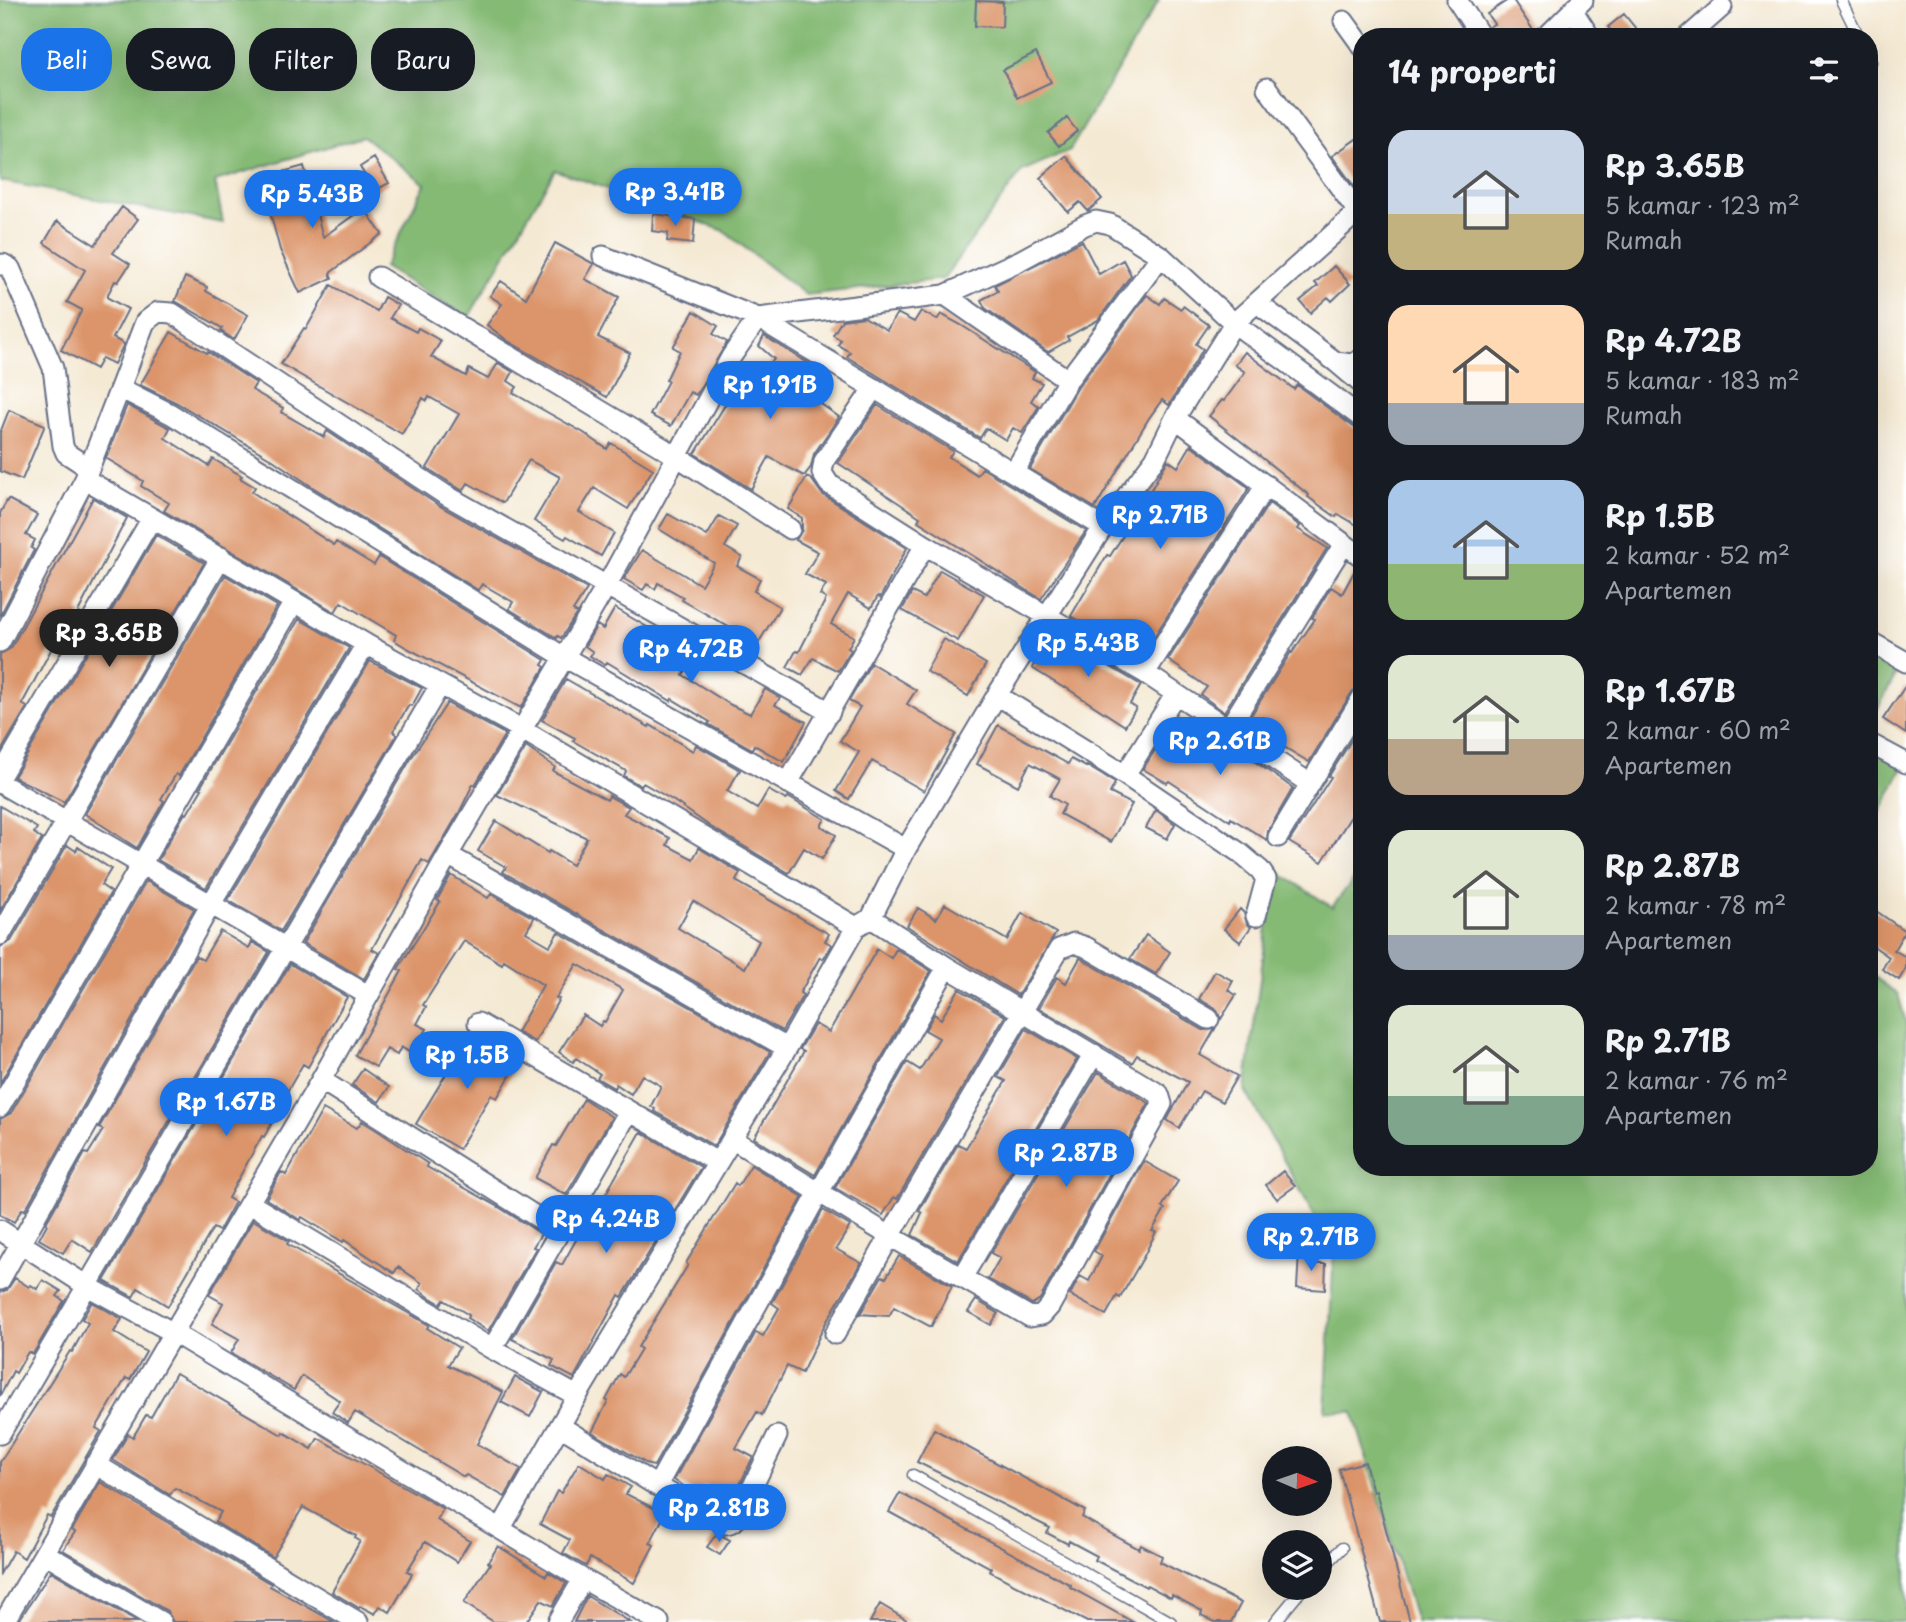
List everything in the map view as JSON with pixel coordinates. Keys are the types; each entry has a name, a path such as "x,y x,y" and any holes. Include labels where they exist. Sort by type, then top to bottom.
{"street":[{"path":"1457,0 1476,28"},
{"path":"1555,28 1580,3 1587,28"},
{"path":"1698,28 1723,7"},
{"path":"1344,21 1353,34"},
{"path":"1267,88 1353,201"},
{"path":"501,1528 717,1162 864,923 997,695 1103,527 1155,459 1175,418 1234,323 1353,216"},
{"path":"4,1622 321,1080 521,729 607,585 732,357 758,318 945,295 1096,221 1110,224 1161,256 1234,323 1353,411"},
{"path":"603,256 758,318 1103,527"},
{"path":"1014,472 1068,380 1161,256"},
{"path":"0,265 10,268 54,368 62,446 87,474 152,518 366,644 947,967 1159,1094 1162,1104 1051,1306 1042,1315 1030,1317 818,1194 732,1139"},
{"path":"378,277 678,457 790,528"},
{"path":"945,295 1068,380"},
{"path":"1257,303 1353,376"},
{"path":"0,642 87,474 145,322 158,312 172,313 443,494 830,712"},
{"path":"1336,362 1353,364"},
{"path":"120,388 171,414 564,657 906,849"},
{"path":"874,388 824,461 822,473 829,484 925,545 1145,673 1309,783"},
{"path":"1175,418 1353,551"},
{"path":"1145,673 1266,485"},
{"path":"152,518 0,780 368,995"},
{"path":"1227,729 1344,544"},
{"path":"788,782 925,545"},
{"path":"0,935 221,557"},
{"path":"0,1107 294,602"},
{"path":"0,1280 211,904 366,644"},
{"path":"1878,646 1906,663"},
{"path":"0,1434 440,685"},
{"path":"997,695 1125,775 1240,853 1260,870 1266,879 1256,916"},
{"path":"1125,775 1175,695"},
{"path":"1278,837 1353,712"},
{"path":"1878,748 1906,763"},
{"path":"448,856 787,1048"},
{"path":"835,1334 1059,949 1074,943 1209,1019"},
{"path":"657,1486 947,967"},
{"path":"478,1023 717,1162"},
{"path":"962,1278 1094,1054"},
{"path":"321,1080 559,1231"},
{"path":"492,1349 629,1111"},
{"path":"249,1203 492,1349 577,1396"},
{"path":"0,1230 87,1286 174,1333 659,1622"},
{"path":"560,1426 657,1486 726,1524 733,1522 777,1436"},
{"path":"95,1464 358,1622"},
{"path":"46,1554 161,1622"},
{"path":"558,1622 583,1579"}],"lane":[{"path":"1841,0 1855,28"},
{"path":"913,1475 1171,1622"},
{"path":"1332,1558 1342,1548"},
{"path":"1275,1622 1293,1600"}],"green space":[{"path":"0,0 1159,0 1070,150 1022,171 943,279 806,295 722,230 555,170 468,318 384,267 425,184 363,136 215,181 223,223 0,181"},
{"path":"1878,648 1903,661 1878,708"},
{"path":"1878,750 1905,764 1878,816"},
{"path":"1275,870 1332,907 1353,880 1353,1176 1878,1176 1878,980 1898,994 1906,1023 1906,1622 1416,1622 1353,1412 1325,1411 1334,1251 1245,1090"}],"building":[{"path":"1508,0 1513,0 1532,28 1489,28 1494,24 1487,14"},
{"path":"976,1 1003,2 1002,27 975,26"},
{"path":"1624,14 1635,28 1609,28"},
{"path":"1036,53 1051,82 1017,98 1003,70"},
{"path":"1067,118 1077,131 1059,146 1048,133"},
{"path":"1353,141 1353,185 1332,156"},
{"path":"1066,156 1102,199 1088,211 1080,202 1068,212 1040,178"},
{"path":"374,158 389,183 374,191 360,167"},
{"path":"304,166 323,237 364,208 382,234 330,273 332,278 300,293 280,250 261,178"},
{"path":"122,207 138,219 113,253 130,264 108,294 108,298 128,309 113,338 124,344 114,364 102,358 96,369 61,350 82,310 67,302 85,270 44,243 57,221 95,245"},
{"path":"653,214 695,219 693,244 667,241 668,233 652,231"},
{"path":"1082,241 1099,274 1123,260 1131,275 1098,320 1067,337 1069,340 1048,352 985,308 981,300 998,291 995,285"},
{"path":"555,243 594,264 585,279 619,297 598,337 630,353 607,397 508,341 487,325 502,304 490,296 501,281 526,298"},
{"path":"1334,266 1350,284 1332,301 1328,297 1310,313 1300,301 1318,286 1315,283"},
{"path":"185,277 207,287 206,291 248,315 234,340 221,331 222,328 175,301"},
{"path":"331,285 377,311 384,297 398,305 390,318 416,332 418,328 441,341 431,357 466,376 469,369 488,379 498,363 513,372 508,381 517,387 513,393 607,449 611,443 653,469 628,509 594,488 579,512 614,533 601,556 534,521 560,477 529,460 503,503 468,483 463,491 427,468 459,414 429,397 427,401 423,398 402,434 281,364 304,328 306,329"},
{"path":"1147,295 1160,304 1164,298 1181,309 1183,306 1209,325 1196,344 1203,349 1169,405 1162,400 1149,418 1095,508 1030,469 1078,387"},
{"path":"694,311 718,326 713,334 727,342 696,395 690,392 671,426 650,415 680,351 673,347"},
{"path":"921,311 937,320 941,314 1035,372 1032,378 1042,383 1031,401 1039,406 1022,433 1013,428 1006,440 986,428 980,438 847,357 850,352 838,345 841,340 833,335 842,320 864,317 887,330 897,313 914,322"},
{"path":"171,332 256,383 252,390 283,408 281,412 324,437 327,431 438,505 587,589 573,611 577,613 561,638 509,609 513,602 482,584 478,590 270,458 177,403 140,385"},
{"path":"764,336 816,368 809,377 822,389 814,399 839,417 814,454 811,467 804,476 769,457 751,489 695,454 733,392 737,394 746,379 753,384 774,359 759,346"},
{"path":"1245,352 1294,389 1297,385 1353,427 1353,523 1338,514 1336,517 1308,497 1309,495 1209,416 1222,400 1224,401 1245,372 1235,365"},
{"path":"127,405 170,428 165,438 209,466 213,459 242,476 240,478 255,487 252,492 334,545 336,542 374,565 379,557 545,660 542,665 545,667 521,708 407,648 394,640 396,635 341,602 335,612 164,511 169,503 141,486 143,481 106,458"},
{"path":"877,405 953,451 949,457 977,475 982,468 1086,531 1041,599 918,521 920,517 838,463"},
{"path":"9,410 45,425 22,480 0,471 0,433"},
{"path":"1191,445 1249,488 1141,657 1071,616 1168,460 1178,467"},
{"path":"807,477 822,494 907,548 880,598 878,596 871,608 848,594 831,624 854,637 848,648 851,650 838,671 813,658 802,675 787,667 796,651 799,652 826,599 820,595 826,585 805,574 818,552 796,540 802,530 802,518 788,509"},
{"path":"93,498 127,518 78,612 81,614 61,650 53,646 22,704 27,707 0,753 0,654 11,648"},
{"path":"8,499 37,515 26,535 35,540 31,548 34,550 0,616 0,513"},
{"path":"1269,503 1300,526 1298,529 1327,548 1224,712 1201,695 1207,687 1168,660"},
{"path":"668,514 707,536 719,516 737,526 725,547 742,557 737,566 760,579 754,591 780,607 756,647 658,583 655,589 647,584 643,590 624,579 642,550 701,585 714,563 659,529"},
{"path":"156,535 204,563 64,802 14,777"},
{"path":"940,570 984,595 958,641 902,610 912,592 924,598"},
{"path":"1353,574 1353,691 1309,762 1279,744 1277,747 1245,725 1315,619 1312,618 1331,587 1342,594"},
{"path":"225,575 277,606 179,776 176,774 161,799 164,801 137,848 85,814"},
{"path":"615,608 669,640 671,637 696,652 683,675 731,705 750,714 765,689 780,698 775,705 806,722 784,762 754,745 752,749 708,724 710,722 672,699 671,701 607,662 605,665 590,656 593,652 585,646 597,625 603,629"},
{"path":"299,619 349,648 206,888 158,860 202,789 200,788"},
{"path":"1051,636 1056,639 1058,636 1141,685 1130,704 1136,708 1125,726 1032,668"},
{"path":"944,639 986,664 968,696 926,671"},
{"path":"370,661 422,688 393,731 397,735 281,931 228,900"},
{"path":"871,663 916,690 907,704 956,734 924,791 872,761 849,799 836,791 859,752 840,741 860,707 849,701"},
{"path":"566,679 693,751 696,745 740,770 727,791 757,809 768,790 786,800 788,797 825,819 821,826 836,835 822,859 804,848 789,873 711,827 674,801 643,783 641,786 624,776 626,771 542,720"},
{"path":"1906,685 1906,734 1883,719"},
{"path":"447,703 505,734 475,785 473,784 429,864 422,860 372,949 379,953 364,979 303,943 412,757"},
{"path":"1179,719 1203,733 1206,728 1293,788 1268,831 1267,840 1231,818 1230,821 1169,781 1167,783 1143,769 1157,747 1161,750"},
{"path":"998,725 1068,764 1071,759 1115,783 1110,793 1132,804 1111,842 1060,814 1065,805 1050,796 1060,779 1030,763 1018,786 977,764"},
{"path":"1353,737 1353,813 1322,862 1289,842 1331,777 1329,776"},
{"path":"526,747 555,767 553,771 607,800 609,796 629,807 624,814 670,838 667,845 693,859 699,848 740,873 736,881 829,934 825,941 832,945 823,959 820,957 800,993 803,995 782,1031 503,872 506,867 478,851 496,821 572,865 587,838 497,795","holes":["693,901 759,941 745,968 678,928"]},
{"path":"0,806 37,828 34,833 42,839 0,911"},
{"path":"1156,810 1175,824 1167,839 1146,828"},
{"path":"67,845 76,851 78,847 111,869 101,885 111,892 0,1083 0,947 11,941"},
{"path":"451,875 488,898 491,894 534,918 526,932 550,946 558,932 770,1052 714,1146 654,1111 651,1106 661,1086 642,1075 631,1094 616,1084 614,1088 597,1078 600,1074 576,1058 573,1062 559,1052 583,1015 600,1026 605,1022 623,990 577,964 556,998 559,999 535,1042 517,1032 543,985 504,960 502,964 464,941 423,1005 426,1007 417,1024 427,1029 412,1054 401,1047 397,1055 387,1049 376,1067 355,1055 402,971 398,969 440,902 437,900"},
{"path":"146,881 194,909 25,1210 22,1209 14,1222 0,1215 0,1119 11,1113"},
{"path":"945,904 1007,940 1022,913 1056,933 1018,995 907,926 918,908 936,919"},
{"path":"1240,909 1251,927 1240,942 1224,929"},
{"path":"1878,912 1905,931 1894,950 1906,957 1906,968 1899,980 1882,969 1889,957 1878,949"},
{"path":"220,931 249,948 252,942 269,952 92,1252 72,1239 63,1253 39,1239 46,1223 85,1153 88,1154 103,1130 99,1128 196,956 203,960"},
{"path":"1146,935 1170,952 1156,974 1130,959"},
{"path":"877,949 891,958 896,949 931,971 815,1175 754,1138 804,1051 800,1049 815,1024 829,1032"},
{"path":"1080,958 1203,1030 1215,1029 1200,1055 1237,1076 1222,1102 1202,1091 1179,1128 1167,1120 1188,1082 1137,1055 1132,1063 1039,1008 1057,977 1066,983"},
{"path":"290,964 347,997 308,1067 303,1064 235,1185 228,1198 235,1202 219,1231 213,1228 168,1306 138,1288 133,1297 104,1281"},
{"path":"1215,971 1233,981 1228,990 1236,995 1221,1019 1216,1009 1199,999"},
{"path":"959,989 1005,1016 897,1199 894,1197 883,1215 835,1188 907,1062 920,1070 939,1038 925,1030 934,1014 941,1019"},
{"path":"1026,1029 1077,1059 958,1261 912,1235 922,1213 919,1211 958,1144 966,1148 1006,1081 998,1077"},
{"path":"470,1034 519,1061 497,1098 491,1095 459,1149 416,1124"},
{"path":"363,1069 389,1087 379,1102 352,1085"},
{"path":"1098,1072 1149,1103 1040,1299 1032,1304 988,1279 1000,1258 991,1253"},
{"path":"584,1099 612,1117 566,1195 535,1178"},
{"path":"323,1109 357,1128 362,1121 428,1164 427,1167 541,1234 533,1247 536,1248 488,1331 467,1318 469,1315 444,1300 441,1304 429,1297 419,1289 422,1283 398,1267 394,1273 344,1240 343,1242 302,1217 300,1220 266,1199 281,1172 286,1175"},
{"path":"641,1132 701,1167 622,1297 619,1295 574,1378 551,1366 554,1360 512,1339 556,1262 562,1265 593,1209 596,1211"},
{"path":"1144,1161 1178,1181 1162,1207 1165,1209 1152,1231 1156,1232 1143,1258 1120,1298 1117,1296 1106,1315 1070,1295 1080,1276 1089,1281 1102,1256 1094,1251"},
{"path":"751,1165 803,1197 654,1466 649,1465 592,1432 620,1374 624,1377 641,1349 638,1347 688,1265 686,1263 735,1183 738,1186"},
{"path":"1283,1171 1295,1186 1277,1199 1266,1185"},
{"path":"823,1210 850,1226 836,1249 861,1263 824,1326 802,1373 787,1366 762,1415 757,1412 736,1448 753,1457 732,1501 704,1486 698,1495 674,1480 756,1332 763,1336 779,1308 772,1303"},
{"path":"253,1220 289,1241 287,1244 429,1325 427,1328 459,1348 448,1365 503,1392 477,1444 521,1469 505,1497 466,1475 464,1477 355,1412 348,1423 332,1412 340,1401 302,1376 294,1390 231,1353 239,1339 212,1324 223,1303 209,1295"},
{"path":"1299,1253 1318,1254 1317,1264 1326,1264 1325,1290 1297,1288"},
{"path":"899,1256 952,1286 931,1327 894,1307 889,1316 860,1314 882,1276 886,1278"},
{"path":"15,1278 37,1289 43,1280 61,1291 57,1296 64,1301 33,1354 28,1352 16,1373 13,1371 0,1396 0,1292 7,1290"},
{"path":"976,1300 998,1313 991,1325 968,1312"},
{"path":"92,1302 122,1319 114,1332 146,1352 130,1380 126,1378 96,1428 101,1431 51,1517 47,1515 24,1558 13,1551 0,1574 0,1462 70,1351 72,1352 88,1323 82,1319"},
{"path":"176,1373 282,1435 283,1432 312,1449 318,1438 443,1509 437,1520 470,1541 457,1562 425,1542 407,1571 412,1574 390,1612 380,1606 375,1614 332,1592 360,1541 356,1536 303,1507 273,1557 215,1522 221,1512 175,1488 170,1495 113,1460 128,1434 133,1437 146,1415 151,1417"},
{"path":"515,1377 543,1392 530,1417 501,1402"},
{"path":"934,1429 1085,1511 1082,1517 1108,1532 1139,1549 1141,1545 1162,1556 1160,1562 1241,1603 1231,1622 1215,1622 1201,1615 1202,1611 1172,1595 1171,1598 1147,1585 1146,1587 1095,1560 1097,1556 1047,1533 1050,1528 917,1462"},
{"path":"1365,1462 1373,1492 1376,1491 1410,1622 1380,1622 1339,1469"},
{"path":"579,1463 605,1479 608,1474 631,1487 626,1494 665,1514 650,1543 654,1545 634,1583 590,1558 586,1566 563,1553 570,1540 540,1524 557,1491 561,1493"},
{"path":"100,1482 334,1622 173,1622 167,1611 63,1550"},
{"path":"900,1493 1071,1585 1070,1587 1133,1622 1087,1622 989,1571 991,1568 889,1512"},
{"path":"717,1533 730,1540 720,1555 707,1547"},
{"path":"498,1546 546,1576 548,1572 566,1583 553,1606 541,1600 526,1622 494,1622 464,1603 490,1564 488,1562"},
{"path":"51,1571 137,1622 18,1622"},
{"path":"587,1596 630,1622 574,1622"},
{"path":"880,1604 910,1622 870,1622"}]}
